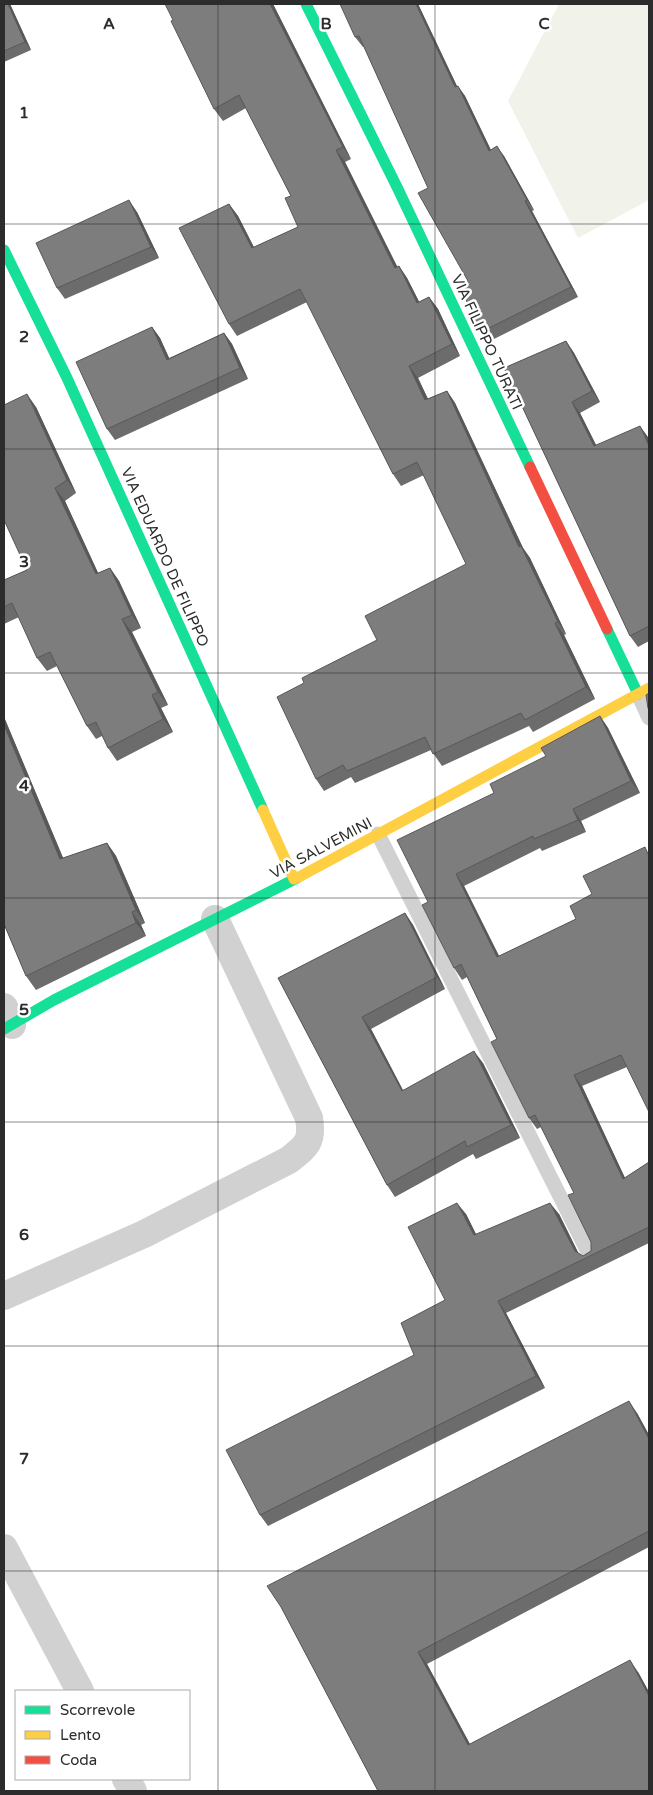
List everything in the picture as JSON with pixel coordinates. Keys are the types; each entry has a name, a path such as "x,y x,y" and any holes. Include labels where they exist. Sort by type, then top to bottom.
{"street":[{"name":"VIA FILIPPO TURATI","path":"306,4 644,691"},
{"name":"VIA EDUARDO DE FILIPPO","path":"4,250 68,378 294,879"},
{"name":"VIA SALVEMINI","path":"6,1020 54,1000 294,879 644,691"},
{"path":"4,1296 144,1234 289,1160 306,1147 311,1133 309,1118 215,919"},
{"path":"4,1548 79,1690"}],"lane":[{"path":"644,691 649,718"},
{"path":"378,834 591,1258"}],"shaded area":[{"path":"559,4 649,4 649,200 578,238 508,101"}],"building":[{"path":"4,4 8,4 25,42 4,51"},
{"path":"165,4 270,4 343,147 336,150 395,268 399,266 417,303 429,297 452,344 409,366 425,400 447,391 519,547 521,546 558,622 555,623 586,687 525,720 521,713 433,754 425,737 347,771 343,765 316,779 277,697 304,683 302,678 377,640 365,616 466,564 417,462 393,474 300,289 229,324 179,228 229,204 252,248 298,227 285,198 291,196 239,95 214,109 171,21 173,20"},
{"path":"340,4 416,4 455,87 458,86 489,151 497,146 571,287 481,332 459,285 468,281 418,193 428,188 359,36 355,37"},
{"path":"129,200 151,247 57,288 36,243"},
{"path":"152,327 167,360 224,333 240,368 107,429 76,362"},
{"path":"566,341 592,391 572,402 594,446 640,426 649,446 649,626 630,636 504,368"},
{"path":"27,394 67,480 55,488 96,574 110,568 132,615 122,619 158,692 152,695 163,719 108,748 96,722 87,726 50,652 37,658 12,603 4,607 4,580 27,570 4,520 4,405"},
{"path":"649,693 649,710 646,695"},
{"path":"600,716 631,781 573,809 578,820 534,839 533,836 456,874 497,957 576,919 570,906 592,894 583,876 645,847 649,856 649,1112 621,1055 574,1075 623,1179 649,1162 649,1227 498,1301 536,1376 260,1515 226,1450 414,1355 401,1323 445,1300 408,1227 457,1203 474,1235 550,1203 575,1251 583,1256 591,1251 591,1242 568,1195 574,1193 535,1115 529,1118 491,1042 497,1039 461,964 454,968 422,905 428,902 397,840 494,793 490,784 546,756 541,748"},
{"path":"4,725 60,859 107,843 136,910 132,912 136,923 26,976 4,924"},
{"path":"405,913 437,977 362,1017 402,1091 474,1051 511,1125 467,1147 465,1141 387,1185 278,978"},
{"path":"629,1401 649,1439 649,1531 418,1652 468,1745 630,1660 649,1696 649,1791 378,1791 281,1607 267,1586"}],"traffic: fast":[{"path":"306,4 397,187 530,467"},
{"path":"4,250 67,378 263,810"},
{"path":"607,629 638,694"},
{"path":"4,1029 54,1000 297,878"}],"traffic: slow":[{"path":"297,878 649,688"},
{"path":"263,810 294,879"}],"traffic: jam":[{"path":"530,467 607,629"}]}
